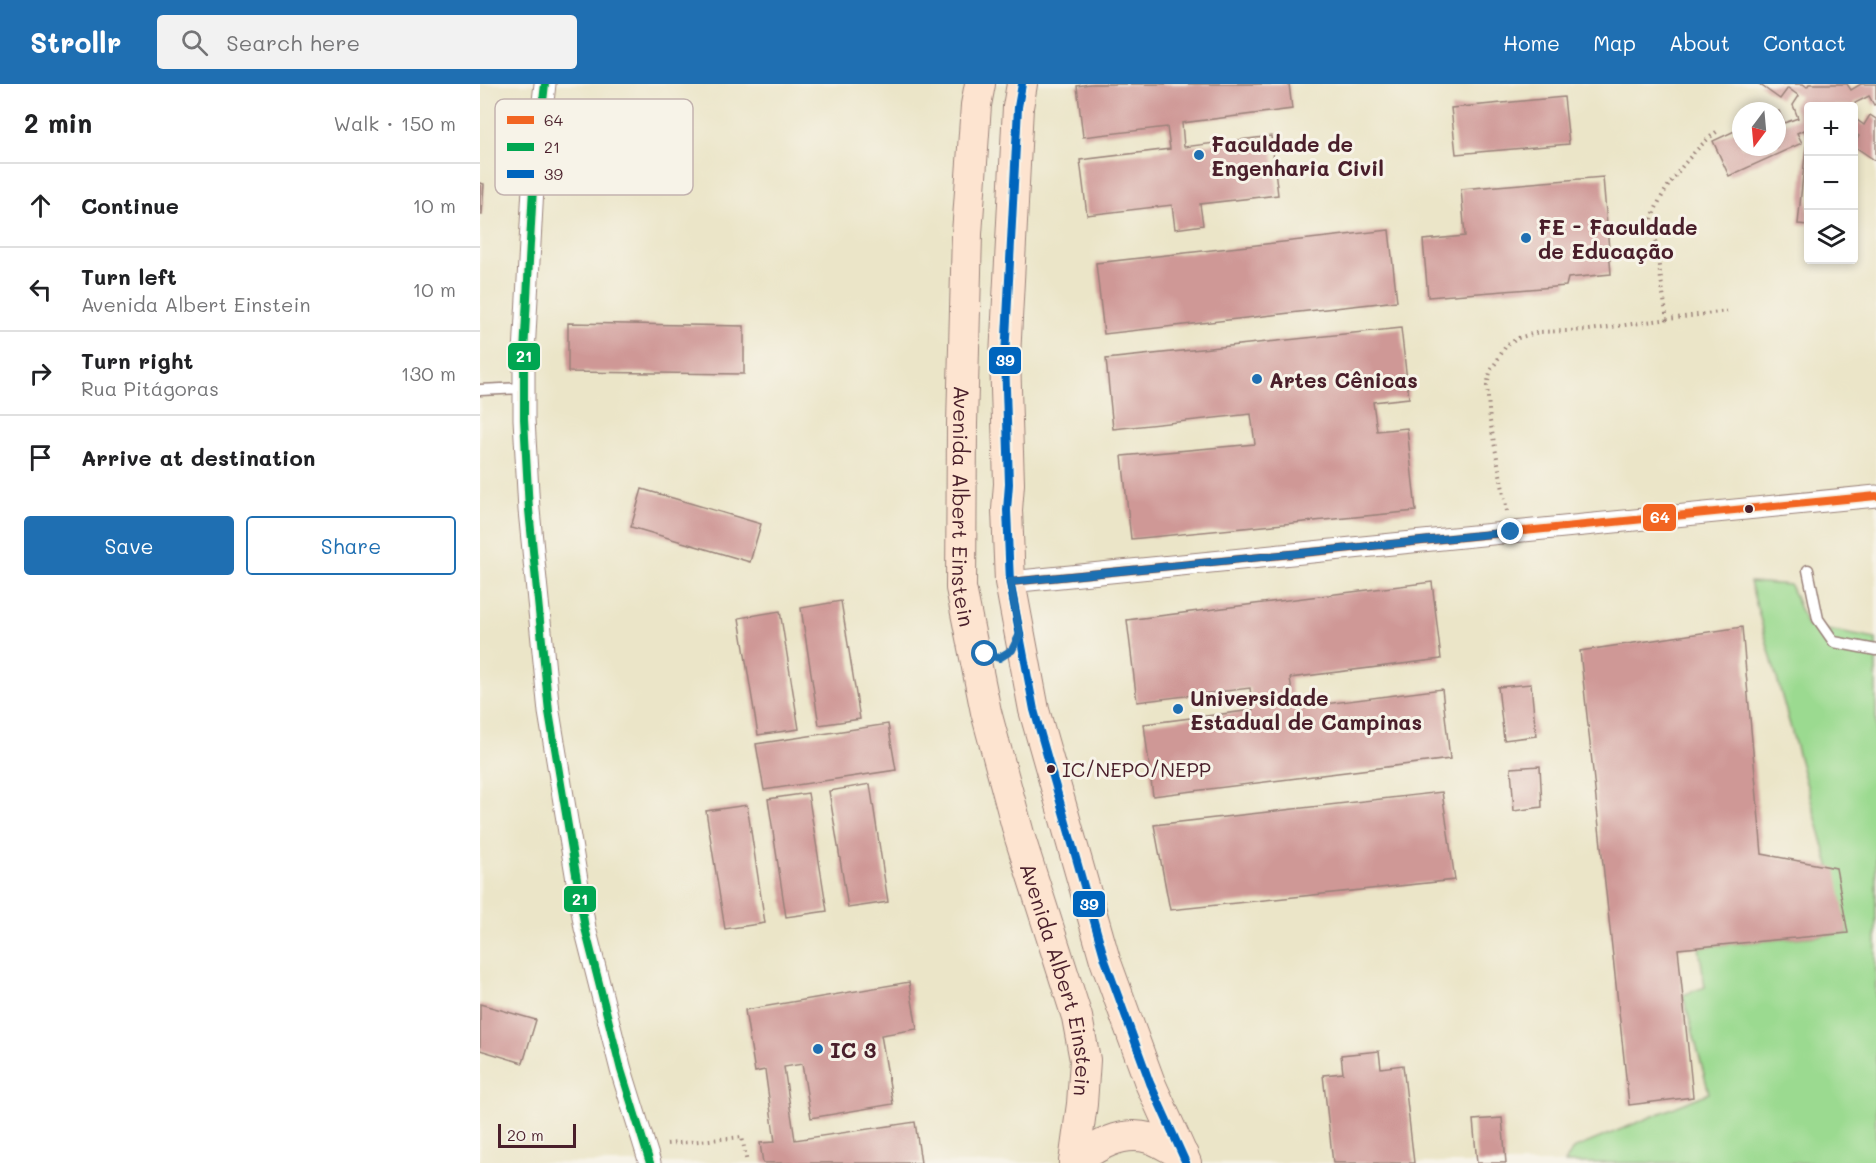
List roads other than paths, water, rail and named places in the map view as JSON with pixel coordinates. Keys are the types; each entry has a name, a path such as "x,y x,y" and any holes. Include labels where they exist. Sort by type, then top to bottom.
{"street":[{"path":"543,99 545,84"},
{"name":"Avenida Albert Einstein","path":"980,84 976,105 968,234 962,424 961,588 986,712 1060,968 1077,1017 1084,1060 1082,1104 1074,1163"},
{"name":"Avenida Albert Einstein","path":"1022,84 1018,107 1005,357 1010,582 1034,710 1105,960 1150,1083 1185,1159"},
{"path":"532,195 524,419 529,510 551,723 585,928 621,1070 648,1155"},
{"path":"1010,582 1876,496"},
{"path":"961,520 971,506 981,500 995,503 1007,510"},
{"path":"972,649 999,658 1012,650 1020,634"},
{"path":"1060,968 1071,976 1085,977 1097,971 1105,960"},
{"path":"1074,1163 1102,1143 1128,1137 1149,1138 1185,1159"}],"lane":[{"path":"480,390 524,388"},
{"path":"1808,570 1818,619 1834,642 1876,650"}],"place":[{"name":"Faculdade de Engenharia Civil","path":"1199,155"},
{"name":"FE - Faculdade de Educação","path":"1526,238"},
{"name":"Artes Cênicas","path":"1257,379"},
{"name":"Universidade Estadual de Campinas","path":"1178,709"},
{"name":"IC/NEPO/NEPP","path":"1051,769"},
{"name":"IC 3","path":"818,1049"}]}
